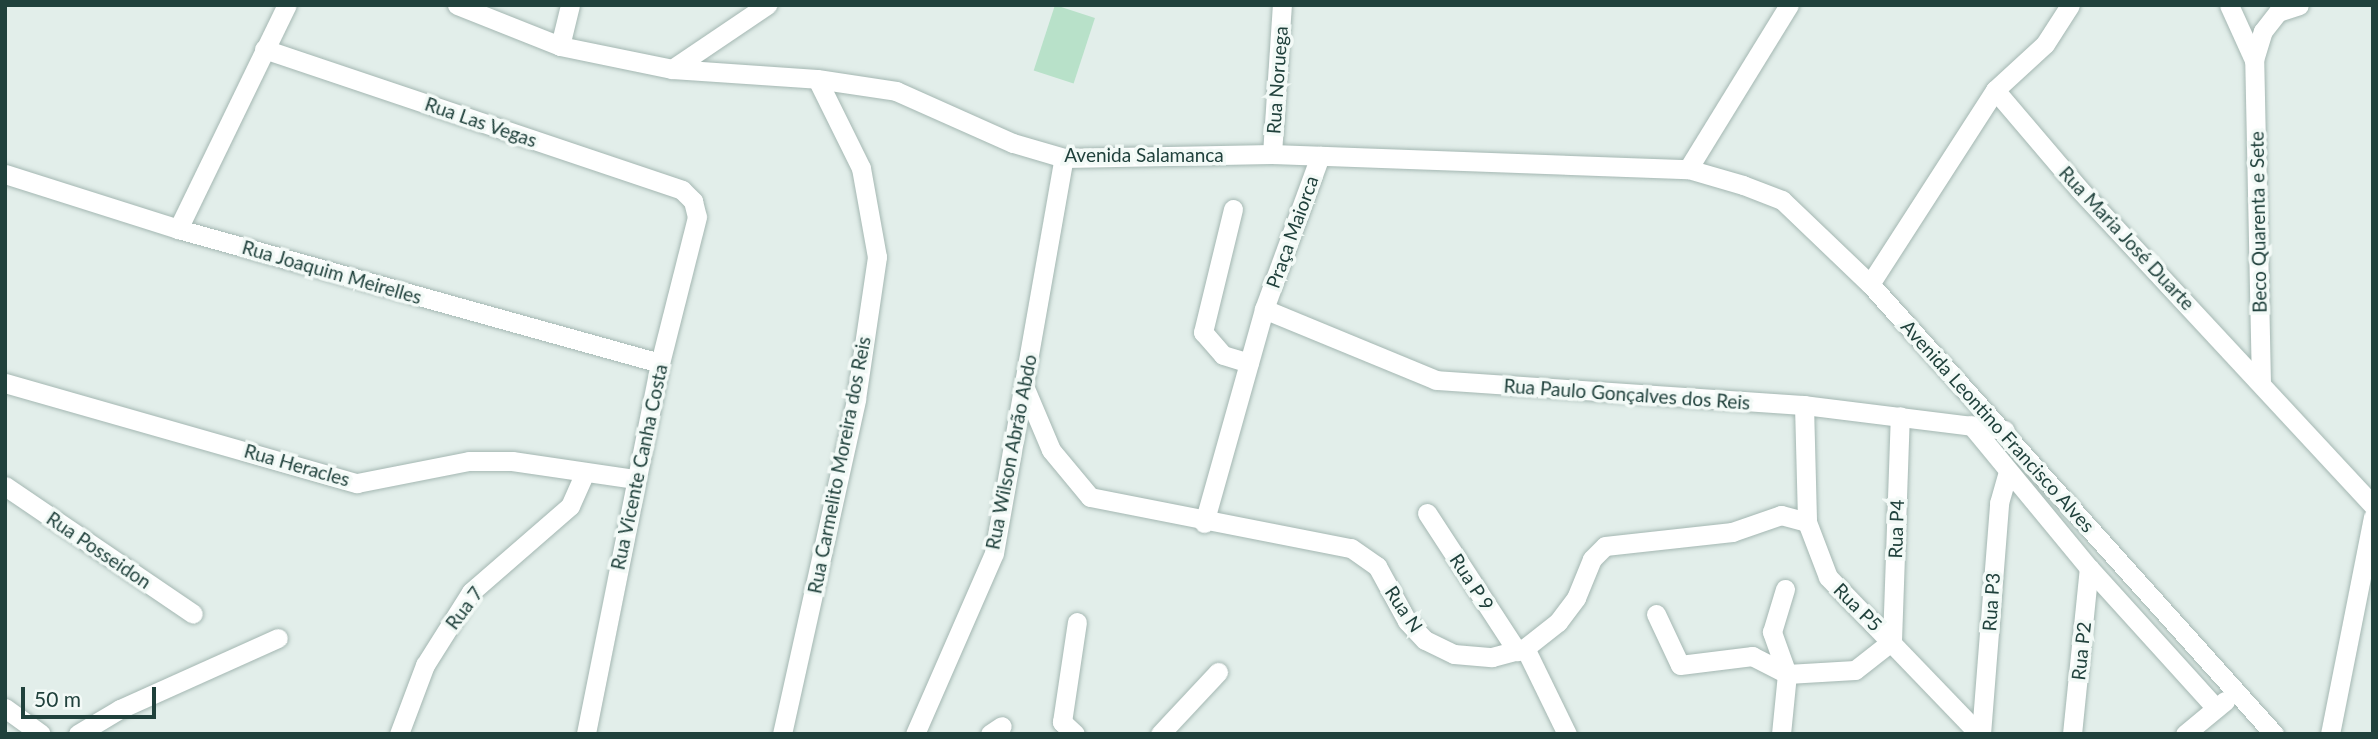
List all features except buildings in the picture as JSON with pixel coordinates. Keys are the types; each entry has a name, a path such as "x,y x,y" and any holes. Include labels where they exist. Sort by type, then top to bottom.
{"street":[{"path":"178,229 287,5"},
{"name":"Avenida Salamanca","path":"457,5 560,46 672,69 817,79 896,91 1013,143 1064,158 1272,154 1688,169"},
{"path":"560,46 570,5"},
{"path":"672,69 767,5"},
{"name":"Rua Noruega","path":"1272,154 1282,5"},
{"path":"1688,169 1789,5"},
{"path":"1870,284 1995,90 2045,44 2070,5"},
{"path":"2229,5 2254,60"},
{"path":"2254,60 2263,31 2278,12 2299,5"},
{"name":"Rua Las Vegas","path":"264,49 682,190 693,201"},
{"name":"Beco Quarenta e Sete","path":"2254,60 2261,384"},
{"name":"Rua Carmelito Moreira dos Reis","path":"782,734 856,399 877,257 861,168 817,79"},
{"name":"Rua Maria José Duarte","path":"1995,90 2080,190 2373,505"},
{"name":"Praça Maiorca","path":"1204,523 1264,309 1320,156"},
{"name":"Rua Wilson Abrão Abdo","path":"915,734 994,553 1064,158"},
{"name":"Avenida Leontino Francisco Alves","path":"1688,169 1783,201 1870,284 2004,430 2274,734"},
{"name":"Rua Joaquim Meirelles","path":"5,174 178,229 660,363"},
{"name":"Rua Vicente Canha Costa","path":"586,734 660,363 697,217 693,201"},
{"path":"1233,209 1203,332 1223,355 1249,363"},
{"name":"Rua Paulo Gonçalves dos Reis","path":"1264,309 1436,380 1804,405 2004,430"},
{"name":"Rua Heracles","path":"5,383 358,483 469,461 512,461 636,479"},
{"name":"Rua N","path":"1024,386 1051,450 1090,497 1204,523 1352,548 1377,566 1407,621 1425,640 1454,654 1492,657 1521,649 1558,622 1576,598 1592,559 1605,546 1732,532 1781,515 1807,522"},
{"name":"Rua P5","path":"1804,405 1807,522 1828,577 1980,734"},
{"name":"Rua P4","path":"1892,641 1900,416"},
{"name":"Avenida Leontino Francisco Alves","path":"1970,425 2089,568 2216,708"},
{"name":"Rua 7","path":"399,734 425,665 471,592 570,506 585,472"},
{"name":"Rua P3","path":"1980,734 1999,503 2008,472"},
{"name":"Rua Posseidon","path":"5,486 193,614"},
{"name":"Rua P 9","path":"1427,513 1521,649 1567,734"},
{"path":"2330,734 2373,517"},
{"name":"Rua P2","path":"2072,734 2089,568"},
{"path":"1781,734 1787,674 1772,632 1785,589"},
{"path":"1656,614 1681,665 1752,656 1787,674 1855,670 1892,641"},
{"path":"1075,734 1062,722 1077,622"},
{"path":"78,734 120,709 278,638"},
{"path":"1160,734 1218,671"},
{"path":"2185,734 2236,691"},
{"path":"5,708 41,734"}],"green space":[{"path":"1055,5 1095,18 1074,84 1034,71"}]}
